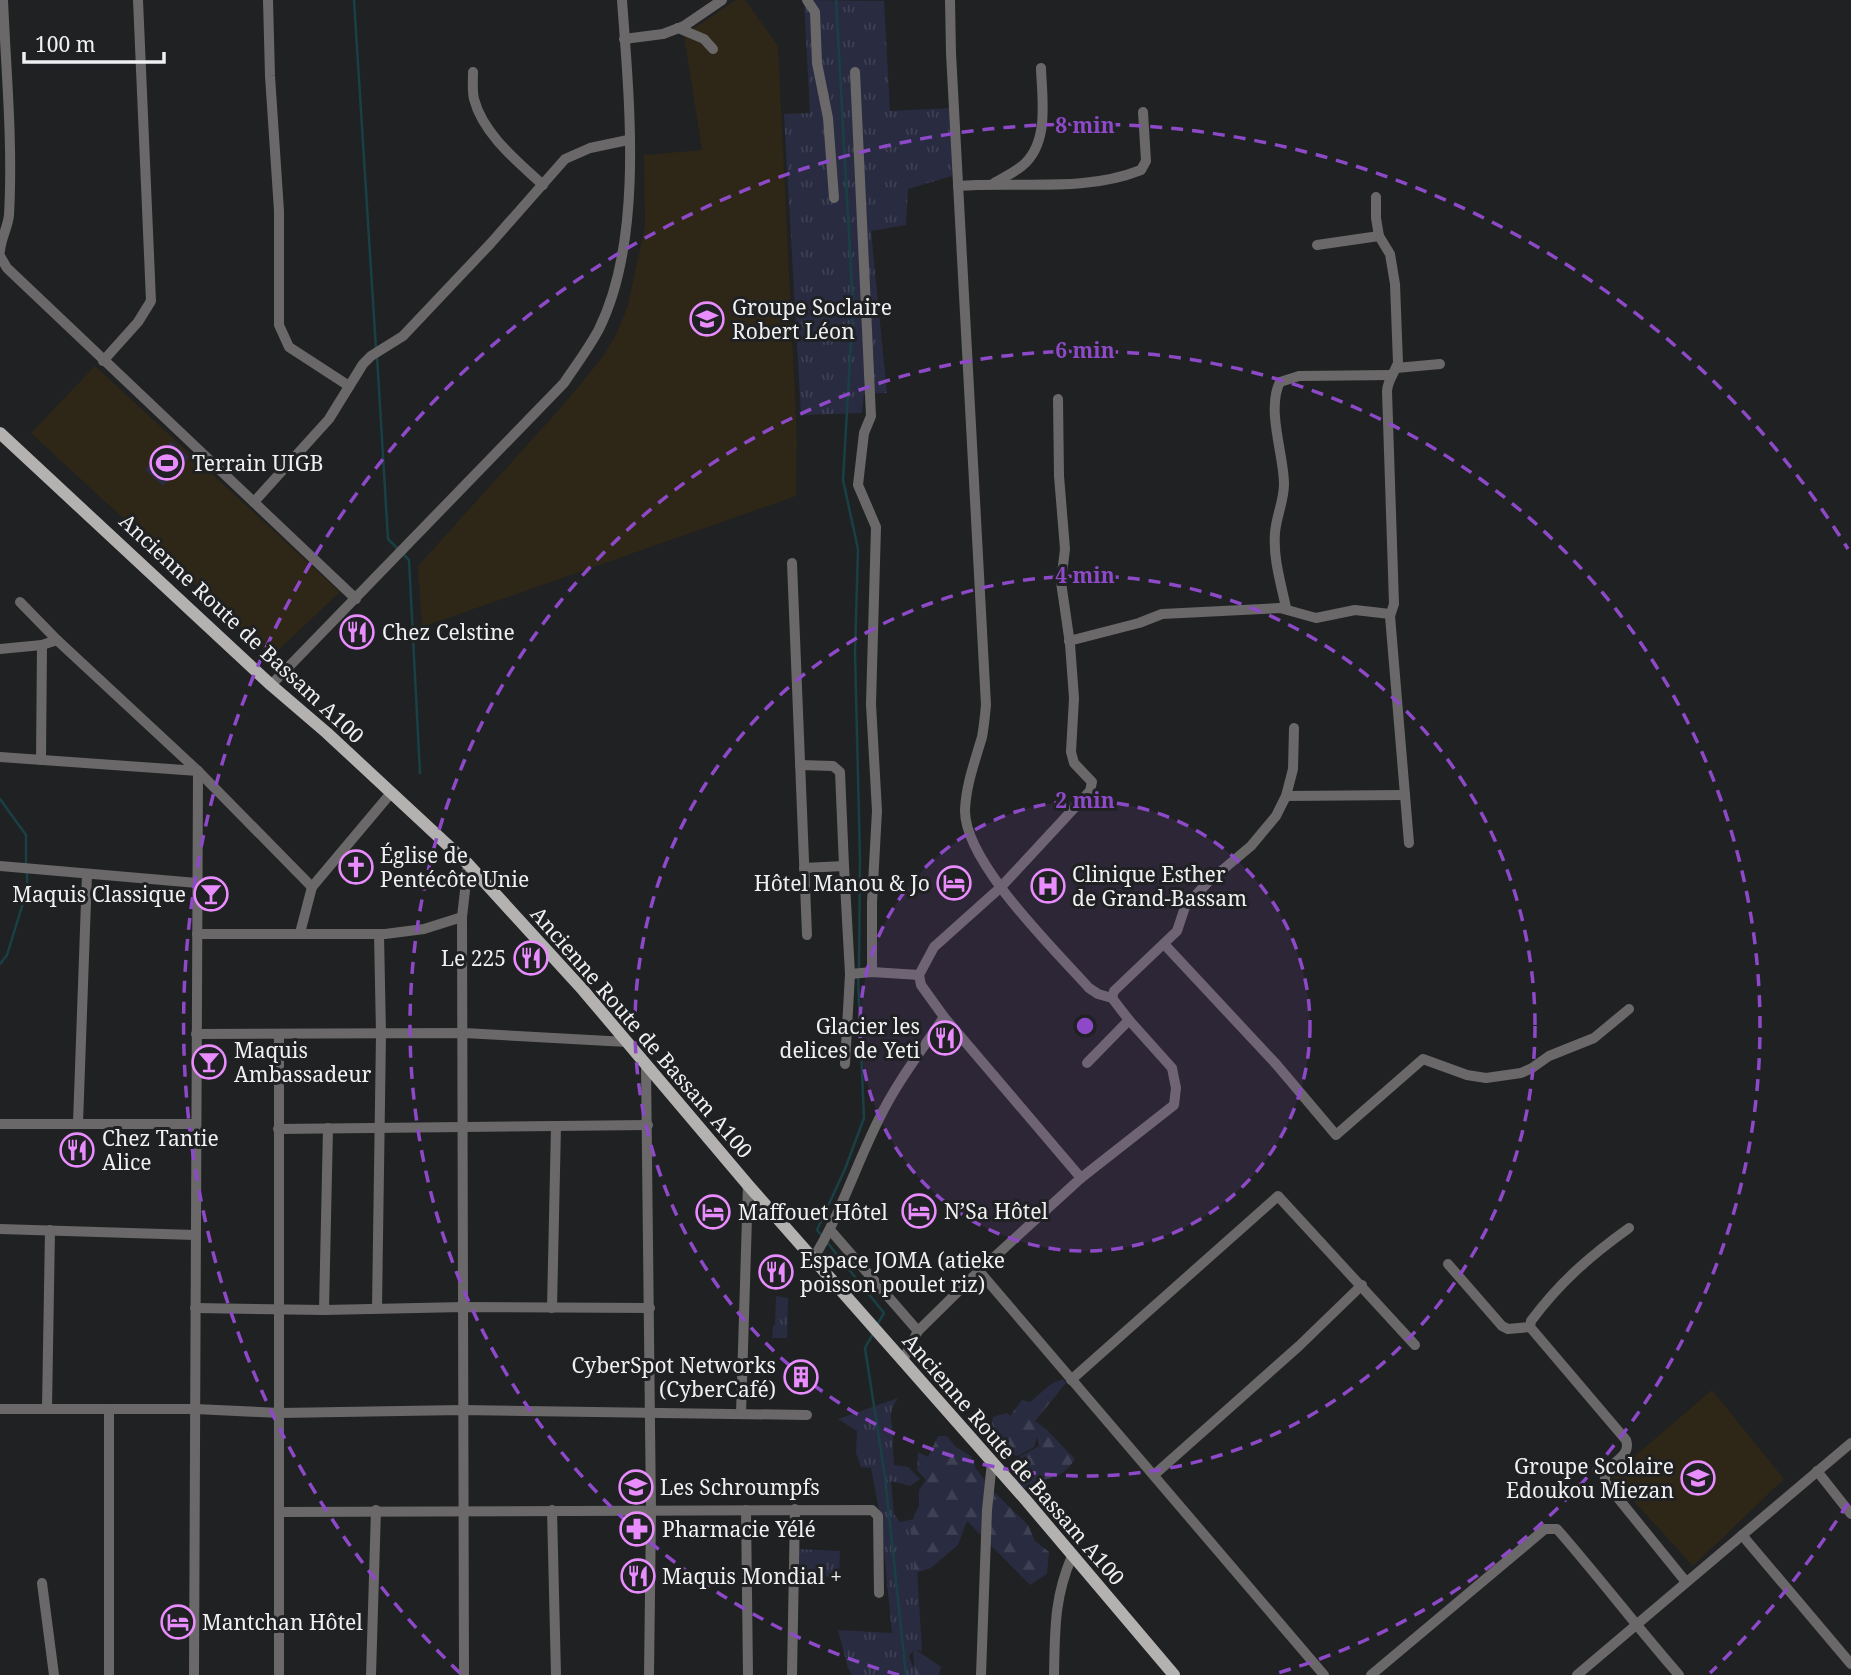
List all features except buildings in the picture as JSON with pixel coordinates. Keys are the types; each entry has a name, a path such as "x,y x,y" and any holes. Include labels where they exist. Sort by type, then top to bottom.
{"main road":[{"name":"Ancienne Route de Bassam A100","path":"0,433 467,863 530,930 748,1185 992,1462 1171,1674"}],"street":[{"path":"3,0 9,218 1,238 0,253 7,268 356,599"},
{"path":"103,361 146,312 151,301 138,0"},
{"path":"268,0 279,211 279,325 289,347 349,386"},
{"path":"271,685 564,383 600,327 618,276 627,219 628,140 622,0"},
{"path":"624,39 663,34 678,29 722,0"},
{"path":"807,0 815,12 817,63 828,118 834,198"},
{"path":"903,1360 918,1331 979,1271 1081,1178 1174,1105 1176,1100 1172,1068 1112,998 1098,994 1090,988 1000,887 978,852 968,827 965,811 986,705 950,0"},
{"path":"678,29 704,39 713,48"},
{"path":"994,183 1022,166 1033,153 1042,120 1041,68"},
{"path":"473,72 473,96 485,122 521,165 542,185"},
{"path":"855,72 872,416 864,433 858,485 876,527 871,704 877,811 872,902 872,972"},
{"path":"958,186 1101,181 1142,170 1146,161 1143,111"},
{"path":"254,502 329,419 363,364 403,336 491,243 565,159 611,142 628,140"},
{"path":"1376,197 1379,236 1390,254 1395,284 1398,363 1388,379 1387,391 1394,604 1390,614 1409,843"},
{"path":"1317,245 1379,236"},
{"path":"1286,608 1276,565 1275,532 1284,486 1275,407 1276,390 1280,382 1298,376 1394,372 1440,364"},
{"path":"1058,399 1059,476 1065,549 1061,582 1074,698 1071,752 1074,763 1092,782 1090,791 1000,887 934,947 919,975 921,985 944,1017 1081,1178"},
{"path":"792,563 807,935"},
{"path":"20,602 198,771 312,887"},
{"path":"1069,640 1126,627 1162,614 1286,608 1316,618 1355,610 1390,614"},
{"path":"0,649 43,645 57,640"},
{"path":"41,760 43,645"},
{"path":"1112,998 1114,992 1177,931 1185,907 1251,846 1276,816 1286,796 1293,769 1294,728"},
{"path":"0,757 198,771"},
{"path":"800,765 833,766 839,772 850,974 845,1065"},
{"path":"194,1675 198,771"},
{"path":"300,933 312,887 391,793"},
{"path":"1286,796 1405,795"},
{"path":"464,1675 462,917 467,863"},
{"path":"0,866 197,883"},
{"path":"804,868 844,866"},
{"path":"78,1123 87,874"},
{"path":"197,934 379,934 424,929 462,917"},
{"path":"377,1308 381,1034 379,934"},
{"path":"1164,944 1276,1064 1336,1135 1423,1059 1467,1075 1486,1078 1521,1073 1549,1056 1594,1038 1629,1009"},
{"path":"850,974 872,972 919,975"},
{"path":"813,1259 831,1230 879,1118 898,1084 944,1017"},
{"path":"1087,1063 1129,1020"},
{"path":"196,1034 464,1034 627,1042"},
{"path":"279,1034 279,1675"},
{"path":"646,1066 650,1308 649,1675"},
{"path":"0,1124 196,1124"},
{"path":"278,1129 648,1125"},
{"path":"552,1308 556,1126"},
{"path":"324,1310 328,1128"},
{"path":"741,1414 748,1185"},
{"path":"1071,1380 1278,1196 1415,1345"},
{"path":"1629,1228 1597,1251 1553,1290 1531,1321 1530,1327 1626,1440 1626,1452 1608,1468 1604,1475 1605,1482 1686,1582"},
{"path":"0,1229 195,1235"},
{"path":"47,1408 50,1230"},
{"path":"831,1230 918,1331"},
{"path":"1448,1264 1502,1326 1508,1329 1530,1327"},
{"path":"979,1271 1325,1675"},
{"path":"1154,1475 1335,1314 1362,1285"},
{"path":"195,1308 650,1308"},
{"path":"0,1409 195,1409 280,1413 462,1410 807,1415"},
{"path":"109,1410 109,1675"},
{"path":"1577,1675 1851,1443"},
{"path":"981,1675 987,1510 992,1462"},
{"path":"1816,1471 1851,1514"},
{"path":"279,1511 795,1509 875,1512 878,1516 879,1593"},
{"path":"792,1675 795,1509"},
{"path":"371,1675 376,1510"},
{"path":"552,1510 556,1675"},
{"path":"746,1510 748,1675"},
{"path":"1371,1675 1545,1530 1552,1528 1557,1529 1596,1574 1636,1626 1679,1675"},
{"path":"1742,1535 1851,1664"},
{"path":"1054,1675 1058,1600 1061,1581 1072,1556"},
{"path":"42,1583 54,1675"}],"shaded area":[{"name":"Groupe Soclaire Robert Léon","path":"736,0 745,0 778,46 797,439 796,496 422,627 418,566 564,404 602,358 617,333 628,305 645,226 644,155 702,150 684,35"},
{"path":"95,366 340,592 272,656 31,433"},
{"name":"Groupe Scolaire Edoukou Miezan","path":"1712,1390 1784,1479 1693,1566 1611,1476"}],"green space":[{"path":"804,0 884,1 890,111 951,108 952,176 908,189 906,225 871,231 887,393 864,394 862,413 801,415 784,114 810,113"},
{"name":"Terrain UIGB","path":"171,441 189,457 163,486 145,470"},
{"path":"776,1296 788,1298 787,1338 772,1338"},
{"path":"1063,1379 1066,1383 1035,1421 1075,1459 1063,1472 1046,1479 1038,1490 1030,1493 1013,1478 1020,1465 1012,1461 1039,1446 1037,1437 1034,1447 1018,1456 999,1450 991,1427 993,1417 1007,1413 1010,1416 1022,1400 1030,1402 1051,1384"},
{"path":"898,1398 891,1417 894,1465 908,1467 920,1479 910,1486 891,1481 894,1514 900,1522 914,1519 922,1651 915,1649 909,1656 916,1675 852,1675 838,1630 892,1633 881,1521 871,1468 861,1467 856,1453 857,1431 838,1419"},
{"path":"938,1436 947,1436 956,1447 971,1456 976,1469 995,1493 1028,1525 1035,1541 1049,1552 1047,1574 1030,1585 967,1521 958,1545 931,1568 913,1574 915,1554 911,1541 914,1515 919,1506 919,1490 926,1480 917,1470 918,1452 928,1457"},
{"path":"796,1549 840,1551 839,1577 795,1575"},
{"path":"915,1649 941,1667 939,1675 915,1675"}],"waterway":[{"path":"354,0 376,349"},
{"path":"836,0 853,307 843,480 858,549 855,652 860,860 859,971"},
{"path":"377,356 388,539 409,560 420,773"},
{"path":"0,799 26,835 26,865"},
{"path":"0,964 7,955 27,890 27,871"},
{"path":"822,1236 817,1230 845,1169 864,1118 858,977"},
{"path":"826,1241 884,1313 877,1325"},
{"path":"873,1334 865,1348 885,1477 906,1675"}],"place":[{"name":"Groupe Soclaire Robert Léon","path":"707,319"},
{"name":"Terrain UIGB","path":"167,463"},
{"name":"Chez Celstine","path":"357,632"},
{"name":"Église de Pentécôte Unie","path":"356,867"},
{"name":"Hôtel Manou & Jo","path":"954,883"},
{"name":"Clinique Esther de Grand-Bassam","path":"1048,886"},
{"name":"Maquis Classique","path":"211,894"},
{"name":"Le 225","path":"531,958"},
{"name":"Glacier les delices de Yeti","path":"945,1038"},
{"name":"Maquis Ambassadeur","path":"209,1062"},
{"name":"Chez Tantie Alice","path":"77,1150"},
{"name":"N’Sa Hôtel","path":"919,1211"},
{"name":"Maffouet Hôtel","path":"713,1212"},
{"name":"Espace JOMA (atieke poisson poulet riz)","path":"776,1272"},
{"name":"CyberSpot Networks (CyberCafé)","path":"801,1377"},
{"name":"Groupe Scolaire Edoukou Miezan","path":"1698,1478"},
{"name":"Les Schroumpfs","path":"636,1487"},
{"name":"Pharmacie Yélé","path":"637,1529"},
{"name":"Maquis Mondial +","path":"638,1576"},
{"name":"Mantchan Hôtel","path":"178,1622"}]}
